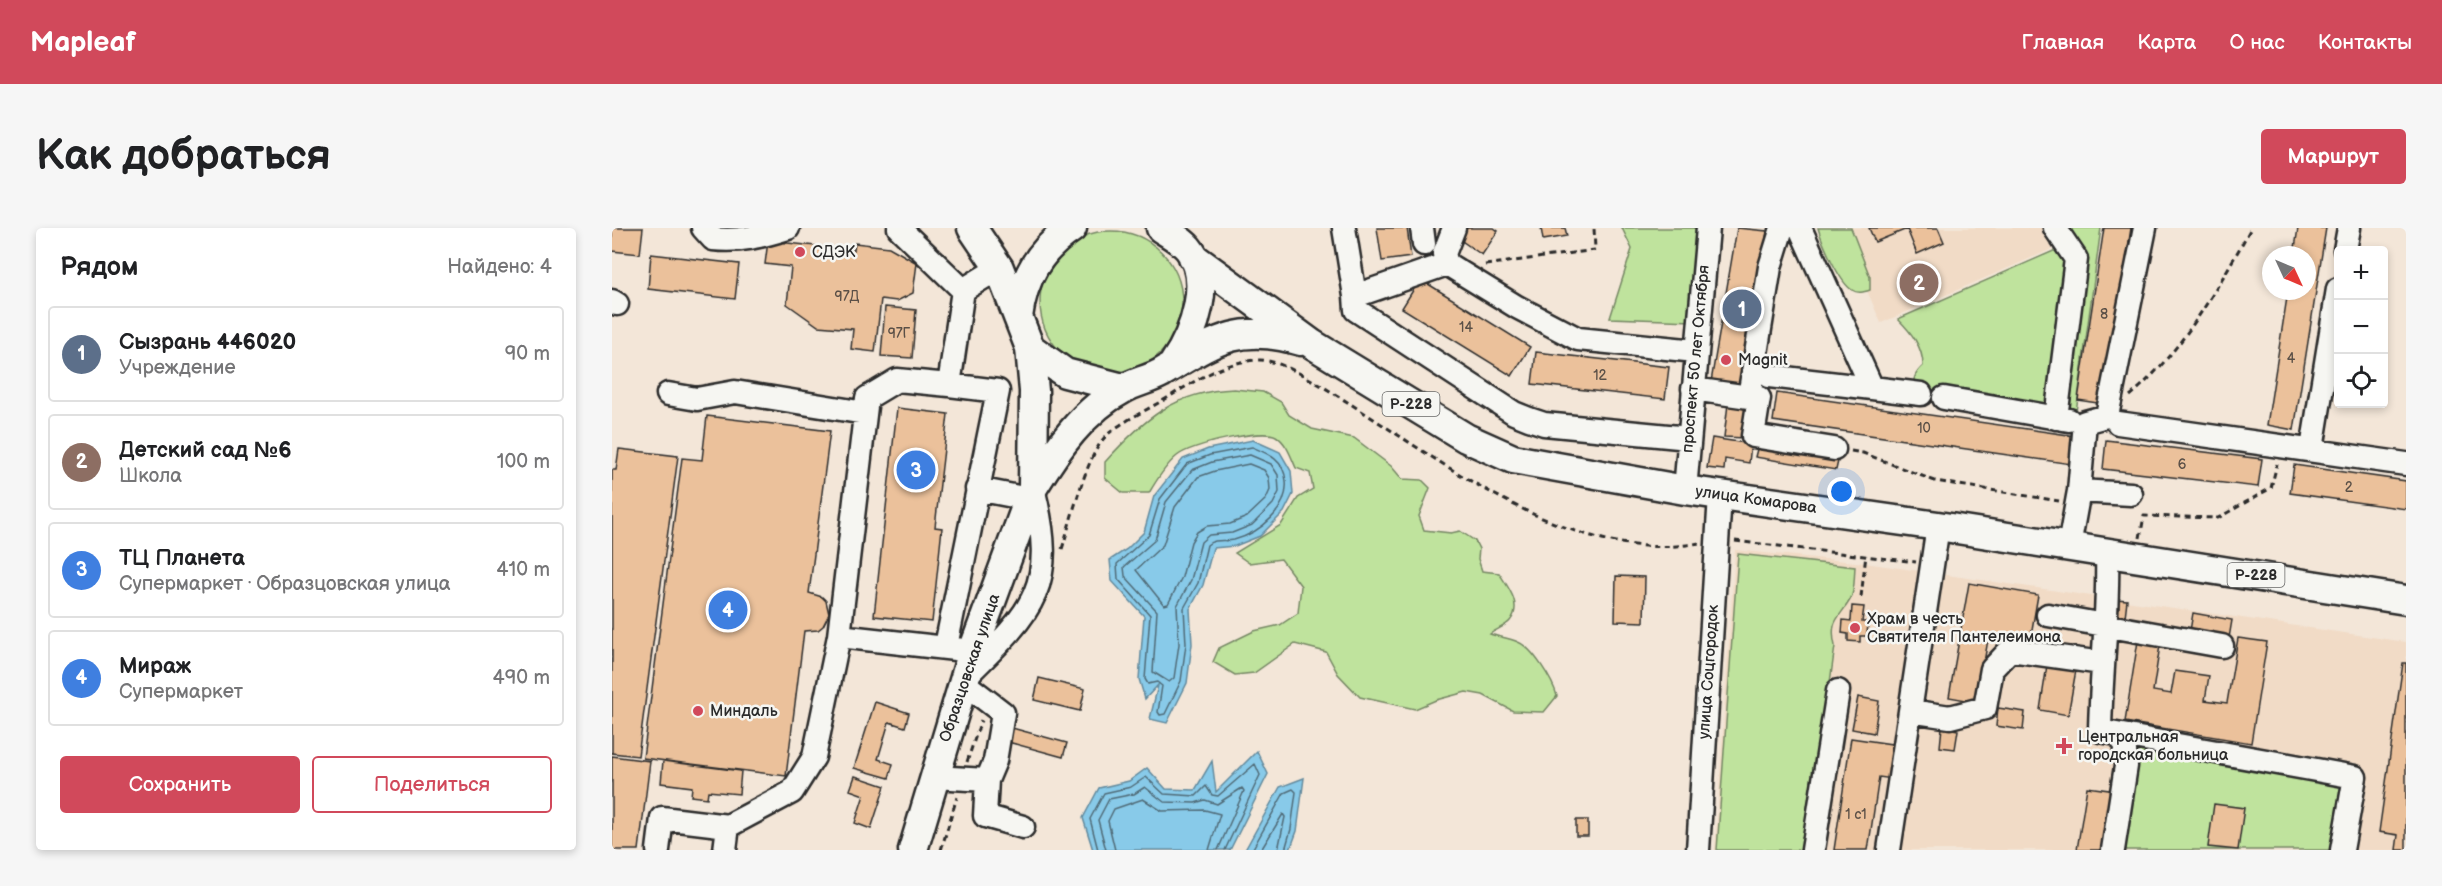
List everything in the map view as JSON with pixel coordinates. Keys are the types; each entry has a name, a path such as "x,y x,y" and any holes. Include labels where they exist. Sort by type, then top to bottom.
{"main road":[{"path":"972,228 999,268 1029,348 1034,401 1031,494"},
{"path":"1018,317 1027,278 1040,255 1072,228"},
{"name":"Р-228","path":"1161,228 1188,244 1312,344"},
{"name":"Р-228","path":"1174,363 1187,343 1198,310 1199,277 1188,244"},
{"name":"Р-228","path":"1123,388 1143,383 1204,346 1237,335 1279,334 1312,344"},
{"name":"улица Комарова","path":"1312,344 1493,452 1535,465 2406,600"},
{"path":"1029,348 1065,373 1123,388"},
{"path":"1031,494 1074,429 1123,388"},
{"name":"Образцовская улица","path":"913,850 962,664 1031,494"}],"street":[{"path":"703,228 713,239 732,241 746,240 788,228"},
{"path":"899,228 963,291"},
{"path":"1344,228 1356,310 1514,413 1544,424 1689,438"},
{"path":"1454,228 1444,254 1452,266 1517,307 1578,339 1696,351"},
{"name":"проспект 50 лет Октября","path":"1685,490 1708,228"},
{"path":"1749,397 1770,267 1782,228"},
{"path":"1800,228 1872,388"},
{"path":"2055,228 2076,259 2056,417"},
{"path":"2069,546 2078,498 2103,421 2145,228"},
{"path":"2346,246 2349,228"},
{"path":"1354,296 1452,266"},
{"path":"949,385 963,291 999,268"},
{"path":"2312,449 2336,300"},
{"path":"1769,376 1921,394"},
{"path":"658,850 662,818 728,826 792,792 814,757 839,636 867,398 897,380 998,391 977,489 962,664 987,703 1003,713 995,761 987,780 985,816 1023,827"},
{"path":"1694,389 1759,398 1753,436 1834,449"},
{"path":"668,394 697,399 735,392 865,413"},
{"path":"1944,398 2056,417 2103,421 2312,449 2406,464"},
{"path":"977,489 1031,494"},
{"path":"2078,498 2132,494"},
{"name":"улица Соцгородок","path":"1698,850 1720,495"},
{"path":"1889,850 1938,526"},
{"path":"2107,552 2108,591 2104,625 2100,731 2355,777 2342,850"},
{"path":"2048,615 2222,646"},
{"path":"839,636 962,664"},
{"path":"1910,711 1950,717 1985,708 1992,669 2010,650 2102,663"},
{"path":"1813,850 1838,691"},
{"path":"2113,850 2127,766 2124,736"},
{"path":"933,777 987,780"},
{"path":"725,850 728,826"}],"path":[{"path":"1452,266 1595,250 1594,228"},
{"path":"2103,421 2151,378 2217,290 2252,228"},
{"path":"1060,555 1088,469 1107,435 1220,368 1261,360 1308,378 1504,501 1614,543 1643,547 1679,547 1718,539 1934,564"},
{"path":"2137,557 2144,516 2218,518 2271,488 2282,445"},
{"path":"1863,453 1935,481 2078,498"},
{"path":"1862,597 1866,555"},
{"path":"941,850 987,703"}],"shaded area":[{"path":"1840,228 2080,228 2066,243 1881,323"},
{"name":"Центральная городская больница","path":"1735,550 1865,563 2406,642 2406,850 1715,850"}],"green space":[{"path":"1622,228 1695,228 1703,254 1693,321 1610,318 1632,249"},
{"path":"1818,228 1851,228 1870,277 1870,290 1856,292 1847,286 1832,261"},
{"path":"2065,228 2101,228 2076,412 2059,413 2079,258"},
{"path":"1111,231 1138,236 1161,252 1177,275 1182,302 1177,329 1161,352 1138,368 1111,373 1084,368 1061,352 1045,329 1040,302 1045,275 1061,252 1084,236"},
{"path":"2065,246 2073,260 2054,415 1914,391 1913,383 1916,374 1923,366 1921,352 1915,340 1898,319"},
{"path":"1234,389 1263,392 1281,402 1289,415 1312,429 1354,438 1391,466 1402,479 1422,480 1430,488 1419,516 1424,530 1451,533 1460,531 1475,541 1479,549 1478,559 1482,571 1499,573 1510,590 1515,602 1514,615 1508,623 1490,634 1524,645 1542,666 1557,696 1544,712 1513,711 1483,695 1466,692 1436,700 1415,709 1360,697 1338,674 1326,652 1295,644 1254,673 1235,675 1213,662 1219,648 1254,631 1280,625 1298,613 1301,586 1281,559 1249,563 1235,553 1281,525 1298,498 1313,489 1310,473 1296,468 1283,442 1276,436 1268,434 1226,439 1184,452 1169,464 1149,493 1123,493 1105,478 1105,462 1133,433 1162,410 1194,395"},
{"path":"1738,554 1855,567 1852,597 1834,625 1835,646 1807,850 1717,850"},
{"path":"2138,746 2348,783 2336,850 2119,850"}],"water":[{"path":"1253,440 1280,452 1291,471 1293,494 1284,512 1260,536 1235,546 1213,548 1203,585 1190,609 1192,644 1187,683 1167,723 1150,719 1158,685 1145,699 1139,679 1144,616 1112,581 1110,560 1127,549 1144,532 1154,496 1183,459 1208,449"},
{"path":"1257,751 1268,774 1230,850 1093,850 1083,818 1099,788 1129,781 1147,768 1166,789 1195,790 1212,761 1216,792"},
{"path":"1304,778 1297,831 1290,850 1245,850 1280,787"}],"building":[{"path":"612,228 643,228 640,254 612,251"},
{"path":"1377,228 1407,228 1411,257 1382,261"},
{"path":"1466,228 1494,228 1498,231 1482,255 1459,239"},
{"path":"1541,228 1565,228 1567,236 1543,240"},
{"path":"1737,228 1767,231 1742,387 1711,382"},
{"path":"1869,228 1938,228 1944,242 1917,254 1907,229 1875,242"},
{"path":"2104,228 2131,228 2104,404 2078,400"},
{"path":"2298,228 2326,228 2316,291 2316,246 2295,246"},
{"path":"768,241 854,250 855,243 889,247 917,263 913,293 897,301 881,299 875,352 851,349 853,329 818,326 787,304 791,267 765,264"},
{"path":"651,254 739,264 735,299 648,289"},
{"path":"1420,279 1530,347 1512,376 1402,308"},
{"path":"2287,300 2315,300 2294,430 2267,425"},
{"path":"885,307 916,310 912,358 881,356"},
{"path":"1536,352 1669,367 1665,399 1532,384"},
{"path":"1777,393 2075,436 2071,464 1773,421"},
{"path":"1728,404 1749,410 1745,438 1724,437"},
{"path":"897,408 948,414 935,527 942,528 932,622 874,616"},
{"path":"707,416 830,431 809,593 822,597 826,601 829,614 823,626 818,630 804,631 786,776 643,758 682,458 702,460"},
{"path":"1712,438 1751,444 1749,463 1725,459 1724,470 1707,468"},
{"path":"2106,440 2262,459 2258,487 2103,469"},
{"path":"619,449 678,456 638,756 612,753 612,470 616,470"},
{"path":"1757,449 1838,461 1836,470 1755,457"},
{"path":"2294,465 2406,481 2406,509 2290,493"},
{"path":"1616,576 1645,577 1644,622 1615,621"},
{"path":"1969,583 2038,595 2030,641 1989,634 1977,702 1949,697"},
{"path":"2116,599 2127,600 2125,617 2114,616"},
{"name":"Храм в честь Святителя Пантелеимона","path":"1852,606 1864,607 1862,622 1868,622 1867,636 1860,636 1860,642 1848,641 1848,634 1842,633 1843,620 1851,621"},
{"path":"2193,613 2232,620 2229,638 2190,631"},
{"path":"2238,638 2267,642 2251,743 2125,722 2138,641 2160,645 2153,691 2171,694 2175,671 2209,676 2205,700 2227,703"},
{"path":"2403,663 2406,663 2406,850 2396,850 2398,835 2379,832"},
{"path":"2047,665 2076,670 2068,715 2040,710"},
{"path":"1039,678 1085,689 1080,711 1034,700"},
{"path":"1858,697 1879,701 1874,733 1852,729"},
{"path":"875,702 909,713 905,727 889,722 878,759 893,764 889,778 854,768"},
{"path":"1998,708 2025,712 2023,730 1996,726"},
{"path":"1942,727 1958,730 1955,749 1940,747"},
{"path":"1012,728 1067,743 1063,757 1008,742"},
{"path":"1851,738 1898,745 1893,779 1879,777 1868,850 1834,850"},
{"path":"612,756 650,761 639,850 612,850"},
{"path":"663,761 741,771 739,794 708,791 707,798 691,796 692,787 661,783"},
{"path":"855,776 885,786 871,829 855,823 864,795 850,790"},
{"path":"2087,787 2116,791 2107,850 2077,850"},
{"path":"2214,804 2244,808 2238,850 2208,847"},
{"path":"1576,820 1588,820 1588,836 1576,836"}],"place":[{"name":"СДЭК","path":"800,252"},
{"name":"Детский сад №6","path":"1919,283"},
{"name":"Сызрань 446020","path":"1742,309"},
{"name":"Magnit","path":"1726,360"},
{"name":"ТЦ Планета","path":"916,470"},
{"name":"Мираж","path":"728,610"},
{"name":"Храм в честь Святителя Пантелеимона","path":"1855,628"},
{"name":"Миндаль","path":"698,711"},
{"name":"Центральная городская больница","path":"2064,746"}]}
